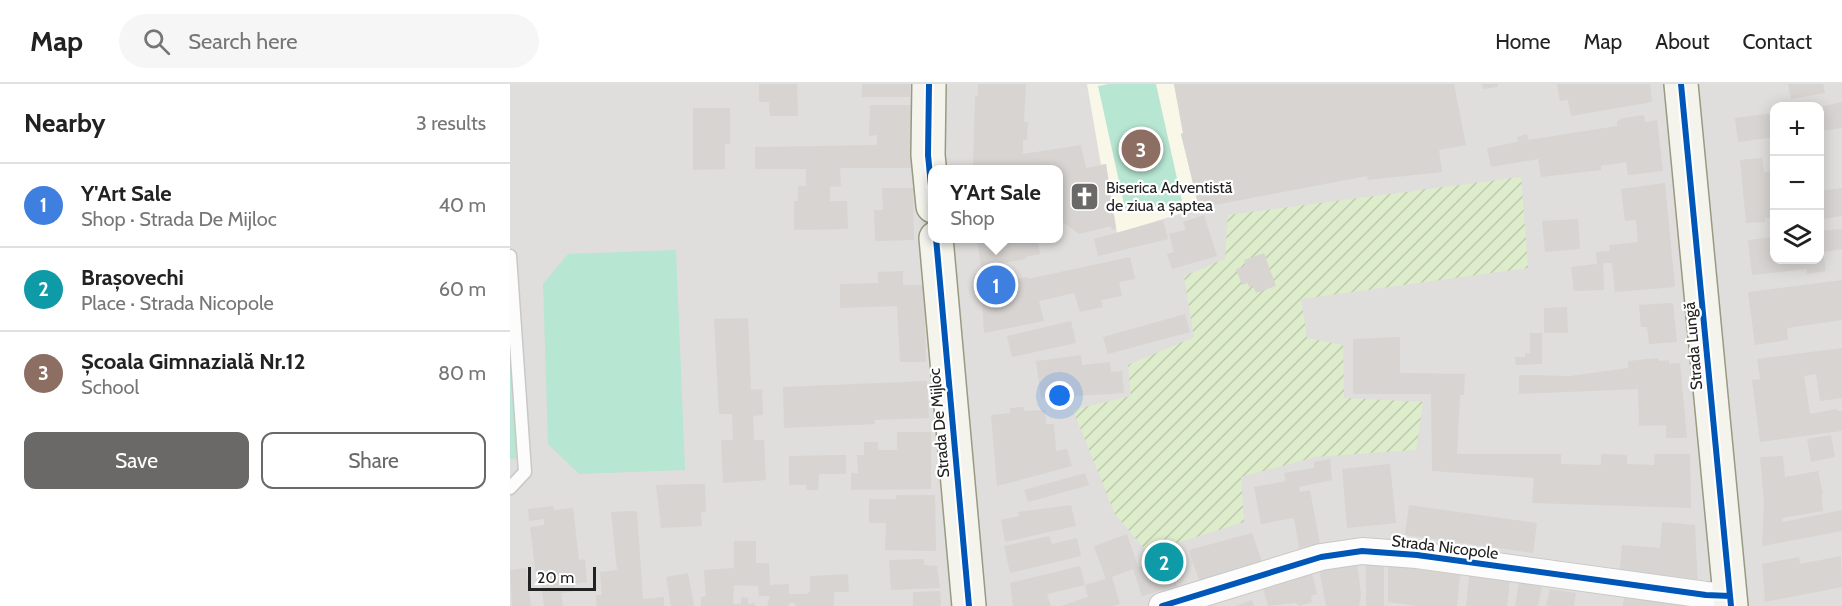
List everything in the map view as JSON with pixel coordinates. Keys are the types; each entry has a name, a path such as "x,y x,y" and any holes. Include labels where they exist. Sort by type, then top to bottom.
{"main road":[{"path":"929,84 929,165"},
{"name":"Strada Lungă","path":"1681,84 1731,601"},
{"name":"Strada De Mijloc","path":"936,243 969,606"}],"street":[{"name":"Strada Nicopole","path":"1162,606 1321,556 1362,551 1417,555 1706,595 1731,601"}],"lane":[{"path":"510,256 525,472 510,488"}],"shaded area":[{"path":"510,84 1842,84 1842,606 510,606"},
{"path":"1087,84 1174,84 1183,133 1181,134 1199,208 1117,233 1106,164 1101,165"}],"green space":[{"path":"1156,84 1182,201 1126,213 1098,86"},
{"path":"1521,177 1528,268 1301,299 1307,338 1343,345 1344,398 1423,402 1416,450 1315,457 1241,477 1244,522 1147,552 1115,514 1073,410 1131,396 1128,365 1194,337 1184,276 1225,259 1228,215"},
{"path":"676,250 685,470 579,474 548,444 543,284 568,254"},
{"path":"510,355 521,458 510,459"}],"building":[{"path":"759,84 797,84 798,116 770,116 769,102 759,102"},
{"path":"862,84 910,84 910,97 862,97"},
{"path":"978,84 1026,84 1024,122 1028,122 1027,140 1023,140 1023,154 1081,145 1086,168 1106,164 1116,229 1112,230 1111,226 1079,234 1063,222 1063,165 973,165 975,96 978,96"},
{"path":"1174,84 1454,84 1466,145 1439,150 1442,172 1368,180 1367,176 1199,208 1181,134 1183,133"},
{"path":"1482,84 1498,84 1498,87 1483,89"},
{"path":"1557,84 1650,84 1652,102 1571,116 1568,100 1560,101"},
{"path":"1788,84 1823,84 1825,93 1791,99"},
{"path":"1842,102 1842,128 1824,130 1824,106"},
{"path":"870,105 916,105 912,115 911,168 840,168 841,186 830,187 830,201 847,201 848,229 794,230 794,201 798,201 798,186 806,186 806,169 755,169 755,147 877,145 877,135 869,136"},
{"path":"693,108 730,108 730,144 725,144 725,169 693,170"},
{"path":"1770,114 1770,138 1738,142 1735,118"},
{"path":"1644,115 1645,122 1657,120 1663,171 1628,175 1626,162 1601,166 1601,170 1541,177 1538,159 1491,167 1487,148 1518,142 1517,137 1527,134 1528,140 1617,126 1617,121 1624,118"},
{"path":"1762,158 1764,172 1770,171 1770,217 1765,218 1765,222 1746,223 1740,160"},
{"path":"1665,183 1675,287 1615,292 1612,263 1603,263 1604,290 1574,291 1571,267 1597,264 1596,252 1610,251 1609,245 1638,242 1636,220 1625,221 1621,189"},
{"path":"882,188 913,188 914,240 875,241 874,210 883,210"},
{"path":"1842,188 1842,216 1824,219 1824,190"},
{"path":"1204,215 1217,256 1172,269 1167,254 1174,252 1169,234 1186,230 1183,222"},
{"path":"1578,219 1580,249 1545,252 1542,221"},
{"path":"1163,220 1168,239 1098,256 1094,239"},
{"path":"1842,229 1842,249 1824,252 1824,231"},
{"path":"1770,237 1770,264 1824,264 1824,258 1826,271 1807,274 1807,269 1752,275 1748,240"},
{"path":"978,243 1038,243 1040,254 1025,257 1026,259 981,267"},
{"path":"1264,253 1276,286 1256,293 1253,286 1249,287 1248,283 1242,285 1236,269 1246,266 1244,260"},
{"path":"1130,257 1135,279 1119,282 1122,296 1101,300 1103,307 1080,312 1074,293 1039,301 1044,321 984,333 981,278 1010,271 1012,280 1027,277 1028,279"},
{"path":"903,271 903,285 924,285 926,362 900,362 897,306 840,308 840,284 878,283 878,272"},
{"path":"1842,280 1842,320 1787,328 1788,340 1755,345 1748,292"},
{"path":"1673,303 1677,342 1649,344 1647,327 1641,327 1639,305"},
{"path":"1567,307 1568,333 1544,333 1544,308"},
{"path":"1185,314 1190,332 1108,354 1103,337"},
{"path":"748,318 751,390 762,389 763,415 753,416 754,440 764,440 766,480 723,483 721,440 733,440 732,414 719,414 714,319"},
{"path":"1071,321 1076,343 1012,357 1007,336"},
{"path":"1530,333 1542,333 1542,364 1516,365 1515,357 1525,357 1525,353 1530,353"},
{"path":"1400,337 1400,373 1465,374 1464,395 1460,395 1457,454 1561,454 1561,464 1601,465 1601,454 1627,455 1627,464 1654,465 1655,454 1690,454 1691,508 1532,503 1534,478 1432,471 1431,394 1353,394 1353,339"},
{"path":"1842,348 1842,398 1820,401 1816,374 1804,376 1810,414 1837,409 1837,411 1842,411 1842,431 1760,442 1752,380 1760,379 1757,359"},
{"path":"1081,355 1082,365 1110,362 1111,372 1122,371 1124,393 1041,398 1036,361"},
{"path":"1658,358 1659,361 1669,360 1669,364 1680,363 1687,438 1666,438 1666,425 1639,426 1638,389 1519,394 1519,375 1570,376 1628,368 1628,361"},
{"path":"927,381 929,418 874,420 875,424 784,428 783,387"},
{"path":"1024,407 1024,411 1045,410 1046,424 1054,424 1056,451 1067,449 1072,466 997,486 991,415 1010,413 1010,408"},
{"path":"897,432 931,432 931,489 851,490 851,473 858,473 857,455 864,455 864,442 878,442 878,450 897,450"},
{"path":"1831,435 1835,457 1811,462 1807,439"},
{"path":"846,455 846,474 819,474 818,490 806,490 806,485 789,485 789,456"},
{"path":"1783,456 1785,477 1818,471 1823,494 1821,494 1823,511 1782,518 1783,522 1842,510 1842,531 1762,546 1764,503 1760,457"},
{"path":"1330,459 1332,480 1299,487 1300,492 1310,490 1320,544 1299,548 1294,518 1261,524 1254,487 1286,481 1284,473 1314,468 1314,462"},
{"path":"1390,464 1396,523 1347,528 1342,469"},
{"path":"1085,473 1089,485 1028,502 1024,490"},
{"path":"705,484 706,512 701,512 702,526 661,528 656,485"},
{"path":"896,495 935,495 936,551 885,550 886,523 869,523 869,499 896,499"},
{"path":"1071,505 1076,526 1005,542 1001,520 1019,516 1018,512"},
{"path":"1409,505 1537,523 1533,553 1405,535"},
{"path":"553,506 554,510 573,508 579,560 585,559 587,582 574,584 575,591 561,593 563,606 544,606 540,575 536,576 530,527 544,525 544,519 529,521 528,509"},
{"path":"637,511 643,599 664,597 664,606 597,606 596,595 602,595 600,572 617,570 611,512"},
{"path":"1662,522 1695,525 1698,588 1619,580 1622,545 1660,548"},
{"path":"1252,533 1262,562 1200,583 1189,550"},
{"path":"1127,534 1138,567 1169,562 1177,586 1142,596 1133,569 1112,577 1120,604 1061,606 1088,597 1085,585 1106,579 1094,546"},
{"path":"1049,536 1052,544 1077,538 1081,556 1010,573 1004,546"},
{"path":"734,541 756,541 756,563 769,563 770,585 789,584 789,594 807,594 810,591 810,576 848,574 849,592 834,592 834,606 795,606 795,603 789,603 789,606 767,606 770,596 759,596 758,586 734,585 733,604 741,604 741,597 748,598 748,604 755,603 755,606 701,606 701,597 706,596 704,570 734,568"},
{"path":"1841,556 1842,587 1765,602 1762,564 1799,557 1800,564"},
{"path":"924,559 924,565 937,566 940,588 891,590 889,560"},
{"path":"1357,562 1361,595 1359,606 1326,606 1319,569"},
{"path":"1366,563 1384,564 1384,606 1366,606"},
{"path":"1388,565 1460,575 1457,606 1417,606 1388,602"},
{"path":"1080,566 1085,585 1047,594 1051,606 1013,606 1010,583"},
{"path":"526,568 531,606 512,606 510,570"},
{"path":"1311,570 1317,594 1311,596 1312,602 1299,606 1296,603 1268,606 1262,585"},
{"path":"688,573 694,606 671,606 666,577"},
{"path":"1469,576 1510,581 1507,606 1466,606"},
{"path":"1519,582 1542,587 1538,606 1515,606"},
{"path":"1550,589 1576,593 1574,606 1546,606"},
{"path":"940,591 941,606 913,606 913,592"},
{"path":"1624,598 1684,604 1684,606 1623,606"},
{"path":"1252,600 1254,606 1236,606"}],"cycle path":[{"path":"929,84 929,165"},
{"path":"1681,84 1731,606"},
{"path":"936,243 969,606"},
{"path":"1162,606 1321,557 1362,551 1417,555 1706,595 1730,596"}],"place":[{"name":"Școala Gimnazială Nr.12","path":"1141,149"},
{"name":"Biserica Adventistă de ziua a șaptea","path":"1085,196"},
{"name":"Y'Art Sale","path":"996,285"},
{"name":"Brașovechi","path":"1164,562"}]}
